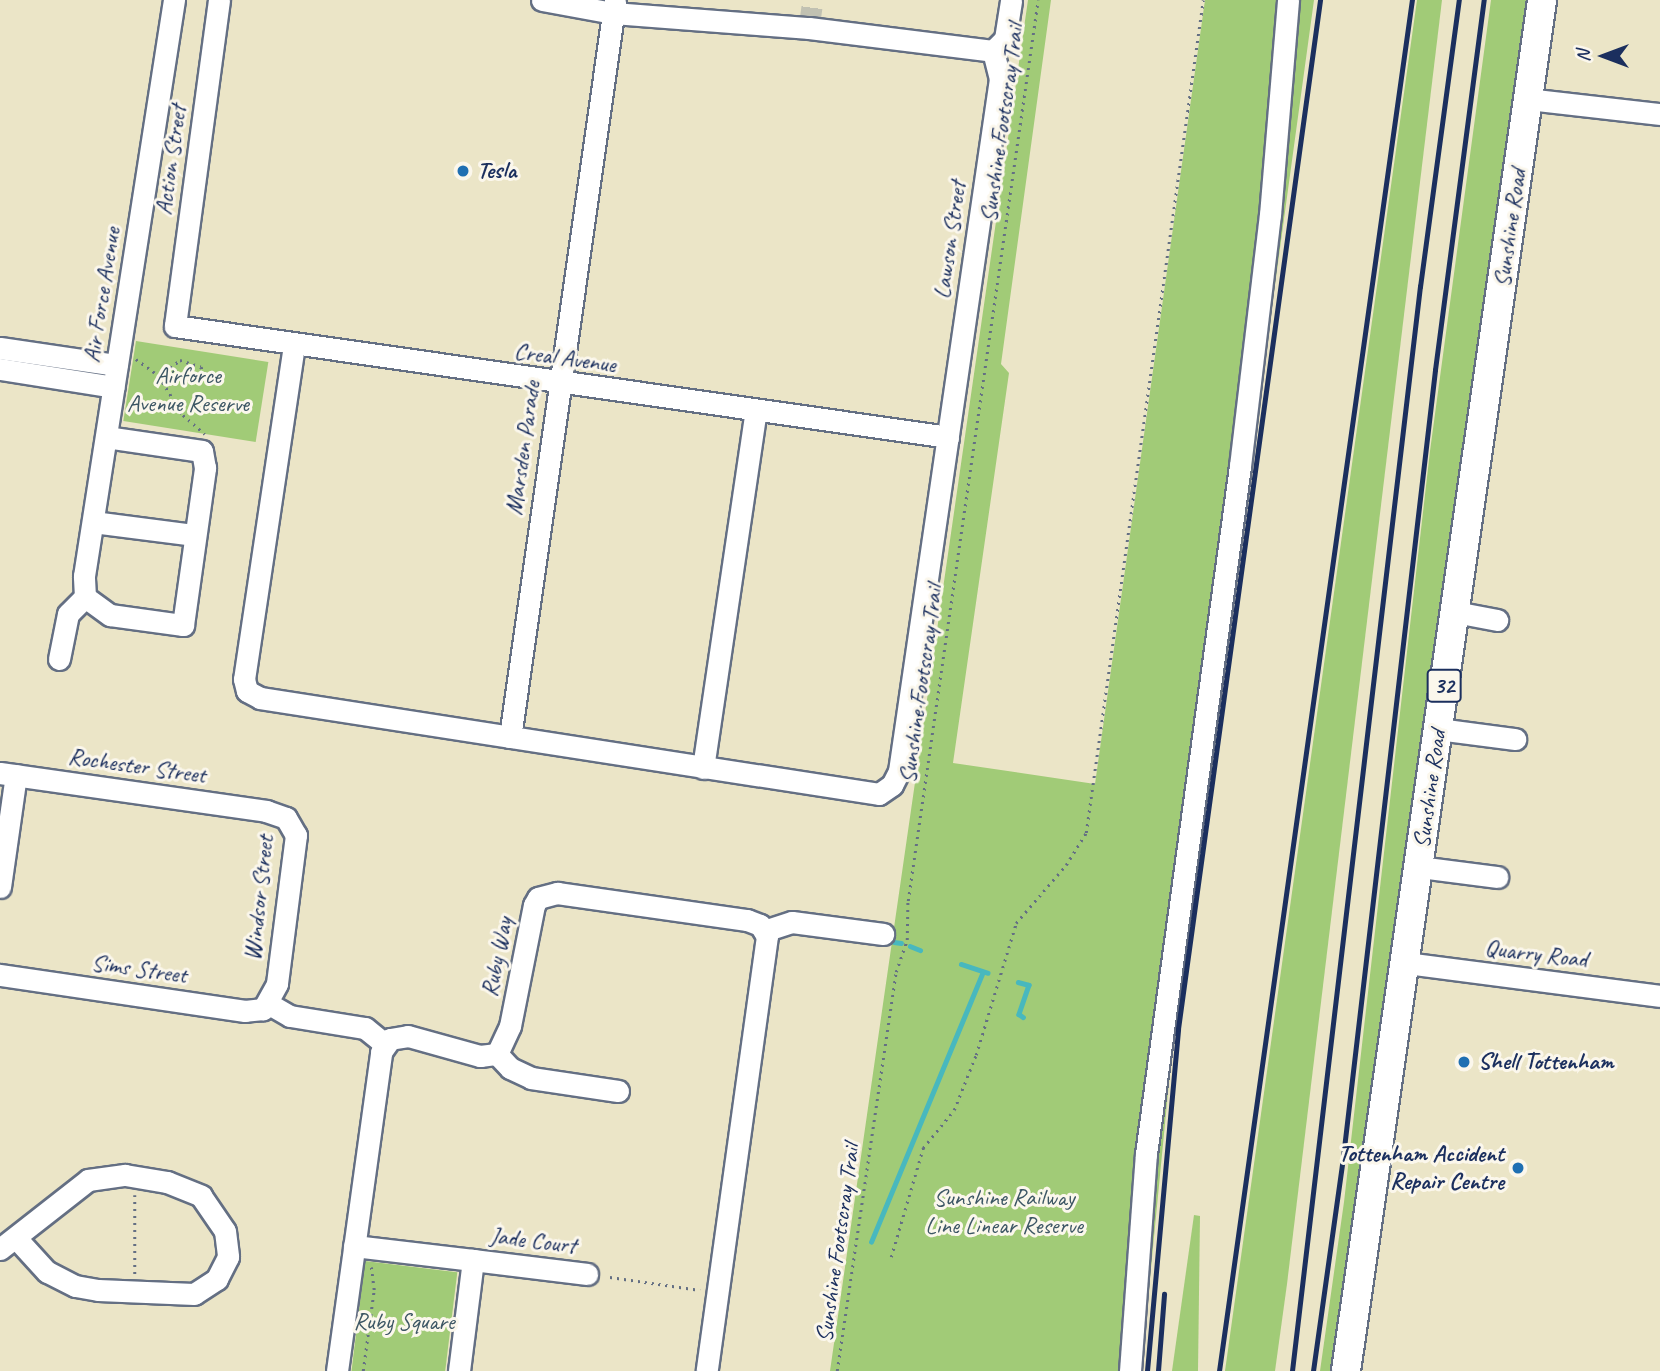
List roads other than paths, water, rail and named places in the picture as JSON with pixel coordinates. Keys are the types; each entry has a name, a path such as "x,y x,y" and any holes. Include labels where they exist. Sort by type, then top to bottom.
{"main road":[{"name":"Sunshine Road","path":"1346,1371 1542,0"}],"street":[{"name":"Air Force Avenue","path":"85,597 93,522 114,387 122,361 174,0"},
{"name":"Action Street","path":"175,327 219,0"},
{"path":"542,0 809,28 993,51 1005,39 1011,0"},
{"path":"1130,1371 1146,1154 1240,466 1270,215 1288,0"},
{"name":"Marsden Parade","path":"510,737 614,7"},
{"name":"Lawson Street","path":"702,768 863,794 879,794 892,785 899,771 1000,79 993,51"},
{"path":"1528,99 1660,114"},
{"name":"Creal Avenue","path":"175,327 948,437"},
{"path":"294,345 244,679 247,691 260,698 702,768 756,411"},
{"path":"0,348 122,361"},
{"path":"0,369 114,387"},
{"path":"59,659 68,614 85,597 110,615 183,625 203,452 106,437"},
{"path":"93,522 187,534"},
{"path":"1455,612 1497,620"},
{"path":"1438,729 1515,739"},
{"path":"0,887 8,774"},
{"name":"Rochester Street","path":"8,774 267,811"},
{"name":"Windsor Street","path":"267,811 286,818 296,835 277,984 269,1004"},
{"path":"1419,867 1497,877"},
{"name":"Ruby Way","path":"497,1054 512,1015 534,905 548,894 747,920 764,930"},
{"path":"707,1371 767,958 764,930 792,922 883,934"},
{"name":"Quarry Road","path":"1406,963 1660,996"},
{"name":"Sims Street","path":"0,975 245,1011 269,1004"},
{"path":"269,1004 290,1016 365,1028 385,1044"},
{"path":"385,1044 408,1036 480,1056 497,1054 510,1068 531,1078 580,1089 618,1091"},
{"path":"337,1371 362,1252 379,1062 385,1044"},
{"path":"111,1175 141,1177 201,1196 225,1231 228,1257 217,1279 201,1291 181,1295 75,1286 47,1272 8,1243 88,1180 111,1175"},
{"name":"Jade Court","path":"362,1252 473,1260 587,1274"},
{"path":"459,1371 473,1260"}],"waterway":[{"path":"894,942 901,943"},
{"path":"910,946 920,950"},
{"path":"961,964 988,973"},
{"path":"871,1242 983,972"},
{"path":"1018,982 1029,985 1019,1014 1023,1017"}],"tunnel":[{"path":"809,28 813,0"}],"railway":[{"path":"1147,1371 1178,1029 1320,0"},
{"path":"1219,1371 1412,0"},
{"path":"1292,1371 1420,287 1459,0"},
{"path":"1313,1371 1343,1157 1435,370 1484,0"},
{"path":"1158,1371 1164,1294"}],"place":[{"name":"Tesla","path":"463,171"},
{"name":"Shell Tottenham","path":"1464,1062"},
{"name":"Tottenham Accident Repair Centre","path":"1518,1168"}],"park label":[{"name":"Airforce Avenue Reserve","path":"188,390"},
{"name":"Sunshine Railway Line Linear Reserve","path":"1004,1212"},
{"name":"Ruby Square","path":"404,1322"}]}
